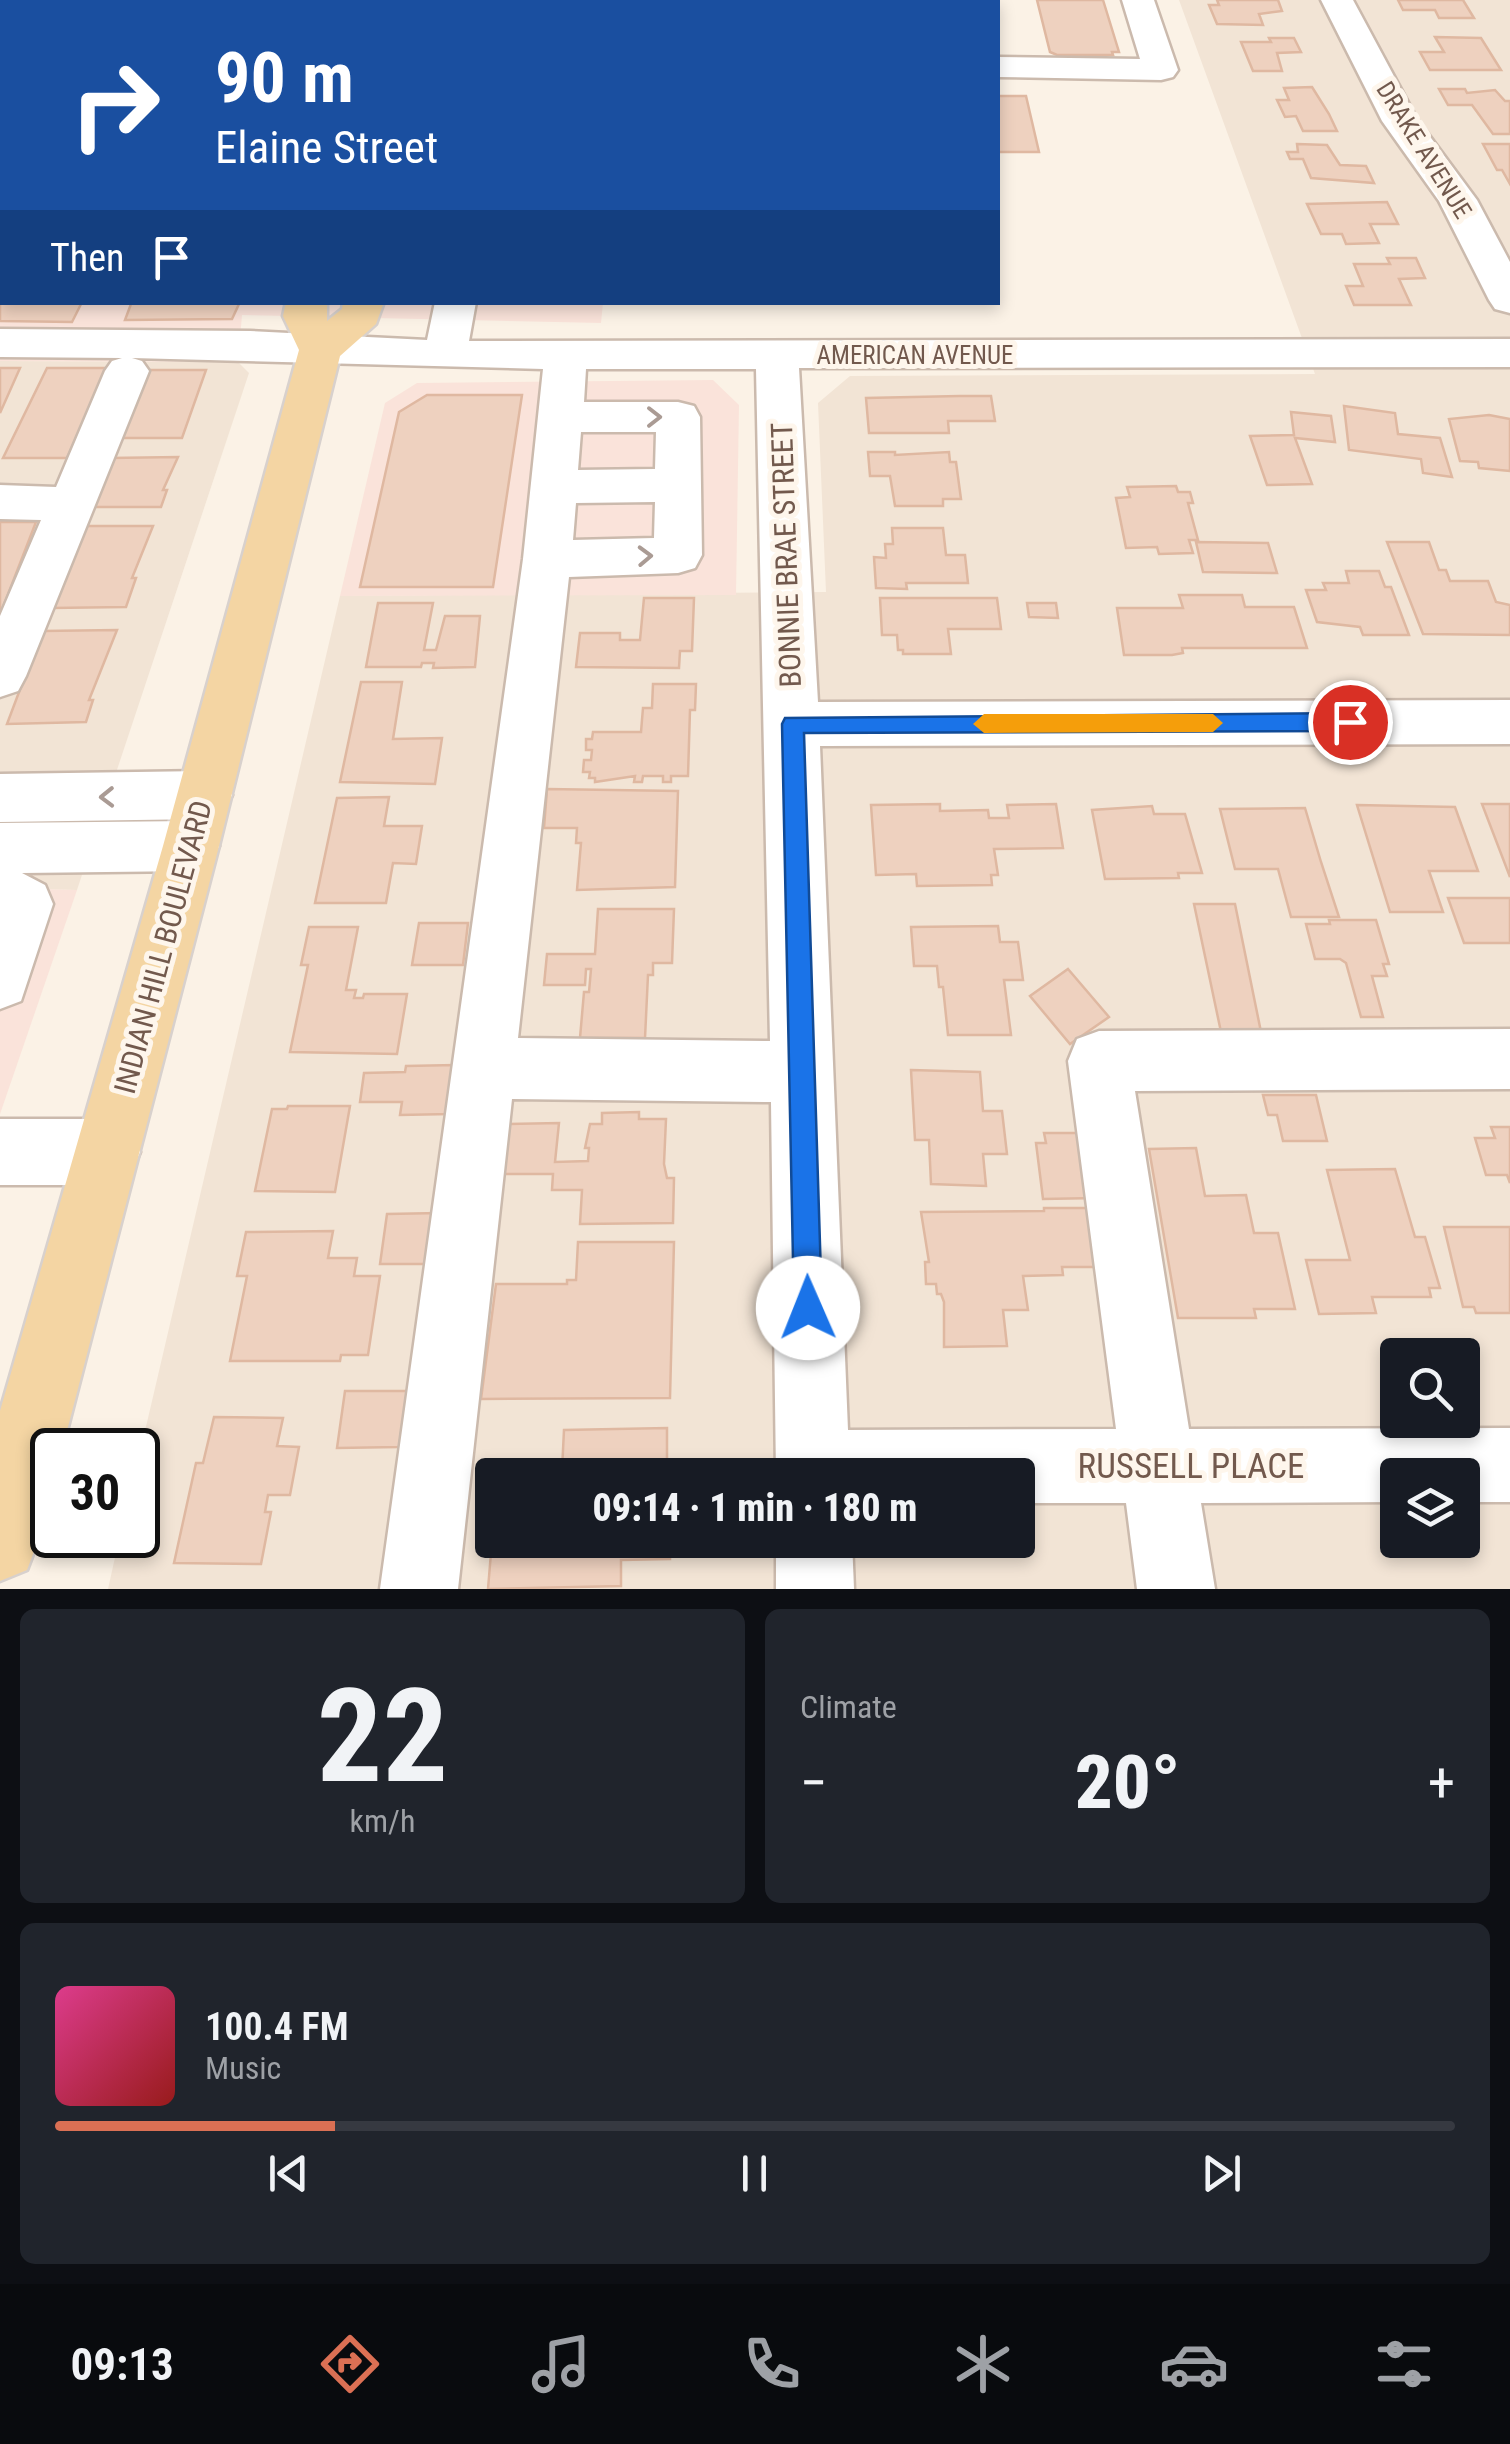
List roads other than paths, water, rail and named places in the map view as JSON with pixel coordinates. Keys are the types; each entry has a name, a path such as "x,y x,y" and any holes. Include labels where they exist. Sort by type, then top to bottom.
{"main road":[{"path":"314,326 361,315 363,305"},
{"name":"INDIAN HILL BOULEVARD","path":"0,1543 15,1432 107,1152 198,821 314,326"}],"street":[{"path":"1000,67 1161,70 1138,0"},
{"name":"DRAKE AVENUE","path":"1337,0 1400,121 1458,200 1510,300"},
{"path":"85,343 100,305"},
{"path":"445,356 455,305"},
{"name":"AMERICAN AVENUE","path":"0,343 250,345 314,326 445,356 1510,353"},
{"name":"BONNIE BRAE STREET","path":"777,355 793,724 812,1458"},
{"path":"419,1589 547,559 566,356"},
{"path":"0,676 127,372"},
{"path":"547,559 678,555 678,417 562,416"},
{"path":"554,487 678,486"},
{"path":"0,502 70,504"},
{"path":"793,724 1510,722"},
{"path":"0,798 198,821"},
{"path":"0,848 198,821"},
{"path":"0,890 24,904 0,981"},
{"path":"1176,1589 1099,1061 1510,1059"},
{"path":"482,1068 802,1072"},
{"path":"0,1152 107,1152"},
{"name":"RUSSELL PLACE","path":"1035,1468 1510,1465"},
{"path":"815,1558 816,1589"}]}
